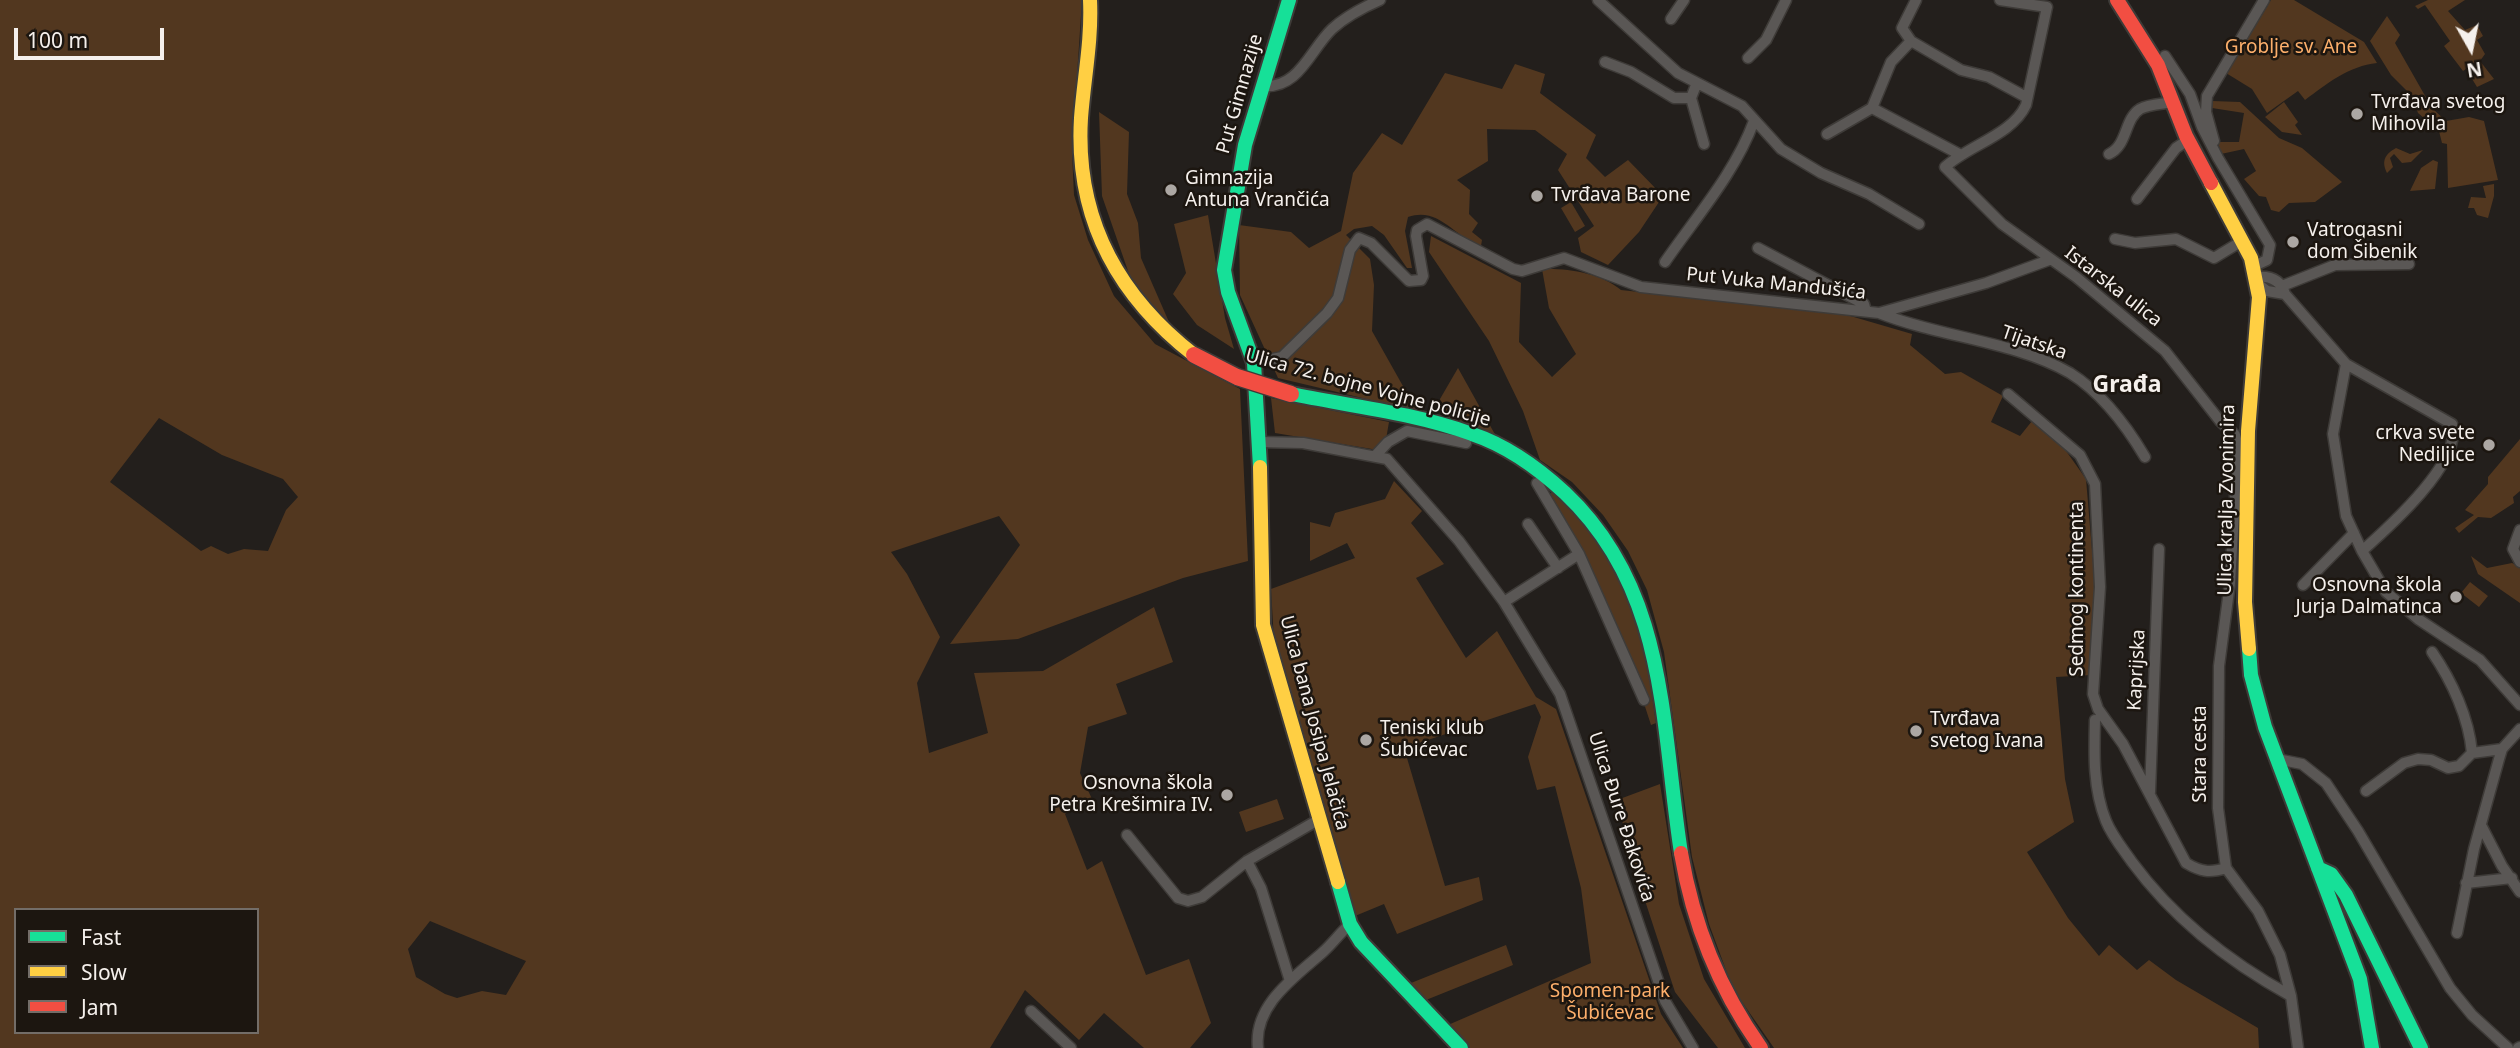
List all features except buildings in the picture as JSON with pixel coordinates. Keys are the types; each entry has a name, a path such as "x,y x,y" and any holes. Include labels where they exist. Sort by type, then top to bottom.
{"main road":[{"name":"Ulica 72. bojne Vojne policije","path":"1090,0 1090,38 1081,122 1083,176 1089,208 1108,259 1130,295 1160,329 1194,355 1237,377 1291,394 1421,420 1497,444 1561,488 1596,520 1622,560 1639,596 1655,662 1684,869 1699,931 1730,999 1760,1048"},
{"name":"Put Gimnazije","path":"1254,363 1228,292 1224,270 1237,185 1289,0"},
{"name":"Ulica kralja Zvonimira","path":"2117,0 2150,50 2188,139 2242,241 2256,275 2259,308 2244,450 2246,643 2258,706 2360,979 2372,1048"},
{"name":"Ulica bana Josipa Jelačića","path":"1254,363 1260,442 1263,625 1318,820 1350,924 1361,944 1461,1048"},
{"path":"2318,868 2330,874 2346,895 2421,1048"}],"street":[{"path":"1263,86 1292,78 1303,69 1315,47 1334,27 1380,0"},
{"path":"1598,0 1656,55 1696,85 1718,92 1742,106 1754,121 1791,155 1821,173 1892,206 1919,224"},
{"path":"1671,19 1684,0"},
{"path":"1748,58 1766,40 1786,0"},
{"path":"1916,0 1902,28 1911,41 1961,69 1989,77 2026,97"},
{"path":"1872,108 1959,153 2020,117 2026,105 2047,7 2000,0"},
{"path":"2218,159 2206,111 2207,96 2264,0"},
{"path":"1827,134 1872,108 1891,62 1911,41"},
{"path":"2165,56 2190,94 2218,159 2270,244 2267,260 2256,275 2267,291 2281,291 2346,364 2452,424 2454,440 2426,488 2410,508 2362,551"},
{"path":"1605,62 1631,72 1674,97 1691,98"},
{"path":"1696,85 1691,98 1704,144"},
{"path":"2109,154 2124,138 2139,110 2173,102"},
{"path":"1665,262 1724,180 1747,141 1754,121"},
{"path":"2137,198 2176,148 2188,139"},
{"name":"Istarska ulica","path":"1959,153 1945,167 2002,224 2076,277 2165,351 2220,421 2231,430 2244,450"},
{"name":"Put Vuka Mandušića","path":"1254,363 1282,357 1327,313 1338,298 1350,250 1359,238 1371,243 1409,281 1415,283 1423,276 1417,230 1427,224 1513,269 1522,271 1557,258 1579,262 1641,287 1879,313 1986,283 2049,260"},
{"path":"2115,239 2135,243 2176,239 2214,258 2242,241"},
{"path":"1758,248 1864,304 1866,311"},
{"path":"2259,308 2281,291 2340,264 2409,264"},
{"name":"Tijatska","path":"1879,313 2020,353 2070,373 2114,412 2145,457"},
{"path":"2346,364 2333,434 2340,491 2362,551 2386,592 2418,619 2480,660 2520,705"},
{"name":"Sedmog kontinenta","path":"2008,394 2080,455 2095,484 2099,587 2095,635 2096,683 2093,694 2098,709 2123,744 2150,793"},
{"path":"1376,456 1388,442 1407,431 1466,443"},
{"name":"Ulica Đure Đakovića","path":"1260,442 1303,443 1376,456 1391,463 1459,541 1504,602 1560,694 1587,764 1665,1001 1693,1048"},
{"name":"Stara cesta","path":"2244,450 2219,666 2218,808 2226,867 2258,911 2280,955 2291,996 2297,1046"},
{"path":"1537,483 1579,554 1644,700"},
{"path":"1528,524 1558,568"},
{"path":"2520,530 2513,549 2520,562"},
{"path":"2303,585 2354,533"},
{"name":"Kaprijska","path":"2150,793 2159,549"},
{"path":"1504,602 1579,554"},
{"path":"2432,652 2444,670 2470,731 2472,753"},
{"path":"2095,720 2094,769 2106,821 2119,844 2148,883 2181,920 2212,945 2291,996"},
{"path":"2457,933 2466,883 2502,749 2520,729"},
{"path":"2366,791 2404,763 2417,759 2431,760 2448,768 2459,766 2472,753 2502,749"},
{"path":"2277,759 2302,764 2326,783 2358,831 2450,988 2472,1015 2508,1048"},
{"path":"2150,793 2186,863 2199,871 2213,872 2226,867"},
{"path":"1127,835 1178,898 1188,901 1202,897 1247,861 1318,820"},
{"path":"2483,827 2502,866 2520,892"},
{"path":"1247,861 1261,888 1290,981"},
{"path":"2466,883 2512,878"},
{"path":"1258,1047 1257,1037 1267,1008 1290,981 1350,924"},
{"path":"1031,1011 1071,1048"}],"green space":[{"path":"0,0 1082,0 1072,152 1074,195 1088,240 1114,296 1155,344 1240,389 1248,561 1183,578 1018,639 950,644 1020,545 999,516 891,552 907,574 940,637 917,683 929,753 988,733 974,673 1043,671 1154,607 1173,662 1116,684 1127,714 1088,727 1080,773 1092,799 1065,814 1087,870 1102,861 1146,975 1189,959 1211,1023 1190,1048 1144,1048 1104,1013 1079,1040 1025,990 990,1048 0,1048","holes":["159,418 222,455 283,479 298,497 286,510 268,551 244,549 228,554 211,546 201,551 110,482","430,921 526,961 506,995 482,991 457,998 416,977 408,949"]},
{"name":"Groblje sv. Ane","path":"2271,0 2294,0 2364,42 2377,63 2348,72 2305,100 2298,91 2267,113 2252,89 2226,73"},
{"path":"2428,0 2465,0 2448,11 2465,30 2477,25 2483,36 2477,40 2485,54 2480,61 2494,79 2477,87 2466,69 2463,71 2444,46 2450,41 2425,5 2418,9 2415,6"},
{"path":"2387,16 2400,35 2395,43 2432,108 2446,121 2469,117 2484,121 2498,180 2448,188 2447,144 2442,143 2439,131 2418,113 2412,96 2391,75 2370,41"},
{"path":"1515,64 1545,74 1540,93 1596,135 1586,158 1605,177 1628,160 1663,196 1639,232 1608,265 1581,252 1578,238 1594,226 1558,170 1567,154 1535,130 1487,129 1488,161 1457,180 1470,190 1469,214 1478,223 1472,232 1482,240 1481,246 1438,219 1419,215 1408,217 1405,231 1412,268 1407,268 1384,235 1372,226 1354,229 1346,235 1370,259 1374,285 1372,331 1417,411 1278,378 1240,295 1239,225 1291,232 1309,248 1341,231 1353,173 1382,133 1402,145 1445,73 1502,89"},
{"path":"2212,101 2240,102 2279,138 2302,148 2342,182 2315,202 2289,203 2279,212 2271,210 2266,197 2259,196 2244,179 2256,171 2244,149 2221,154 2218,142 2239,142 2244,113 2212,108"},
{"path":"2284,102 2298,122 2295,125 2302,135 2282,132 2265,117"},
{"path":"1099,112 1129,132 1127,194 1138,223 1141,258 1169,322 1136,294 1102,196"},
{"path":"2396,148 2410,154 2423,150 2411,162 2402,163 2394,154 2390,158 2393,167 2387,173 2385,158"},
{"path":"2433,160 2438,162 2435,189 2410,191 2421,168"},
{"path":"2494,184 2488,218 2477,215 2474,208 2468,208 2471,197 2486,198 2483,186"},
{"path":"1571,202 1585,226 1575,232 1561,208"},
{"path":"1208,215 1225,318 1234,349 1197,325 1173,294 1186,273 1174,224"},
{"path":"1431,236 1521,283 1519,342 1552,377 1576,354 1549,308 1542,269 1563,269 1604,279 1621,290 1847,315 1912,334 1910,345 1945,374 1961,372 2003,396 1991,422 2020,436 2032,421 2064,448 2086,479 2095,586 2092,675 2056,677 2065,779 2074,822 2027,852 2068,918 2099,956 2109,945 2137,970 2149,960 2176,980 2258,1028 2259,1048 1774,1048 1733,989 1709,924 1692,857 1664,652 1647,590 1628,551 1603,515 1572,482 1540,460 1523,411 1489,341 1429,252"},
{"path":"1458,368 1497,438 1443,419 1440,399"},
{"path":"1271,398 1389,422 1384,451 1275,433"},
{"path":"2520,439 2520,491 2513,497 2514,503 2491,518 2478,517 2459,533 2455,528 2474,515 2465,510 2488,484 2488,477"},
{"name":"Spomen-park Šubićevac","path":"1394,481 1422,511 1411,523 1444,564 1416,578 1466,658 1497,631 1536,697 1556,709 1661,1014 1683,1048 1470,1048 1448,1025 1591,963 1581,888 1555,786 1537,790 1528,757 1541,717 1535,704 1404,748 1445,886 1479,877 1483,900 1397,934 1384,904 1355,916 1274,641 1271,589 1355,558 1347,543 1310,561 1310,522 1330,527 1335,513 1385,499"},
{"path":"1554,492 1598,543 1627,597 1645,657 1656,723 1651,725 1637,682 1549,494"},
{"path":"2471,556 2487,568 2512,563 2520,567 2520,603 2478,574"},
{"path":"2470,582 2488,596 2479,607 2461,593"},
{"path":"1660,784 1679,904 1704,979 1745,1048 1718,1048 1675,992 1632,861 1617,800"},
{"path":"1277,799 1284,819 1246,832 1239,812"},
{"path":"1506,945 1513,965 1426,1000 1411,983"}],"traffic: fast":[{"path":"1260,467 1254,363 1228,292 1224,270 1245,145 1289,0"},
{"path":"1291,394 1405,415 1485,439 1510,451 1544,475 1565,493 1599,531 1624,572 1642,616 1654,661 1663,708 1681,853"},
{"path":"2249,649 2251,675 2265,727 2360,979 2372,1048"},
{"path":"2318,868 2331,874 2346,895 2421,1048"},
{"path":"1338,882 1350,924 1361,942 1461,1048"}],"traffic: slow":[{"path":"1090,0 1089,44 1081,118 1081,154 1085,189 1094,221 1106,252 1143,307 1194,355"},
{"path":"2211,183 2251,258 2259,297 2248,431 2245,602 2249,649"},
{"path":"1260,467 1263,625 1338,882"}],"traffic: jam":[{"path":"2117,0 2158,65 2186,136 2211,183"},
{"path":"1194,355 1237,377 1291,394"},
{"path":"1681,853 1693,905 1710,955 1732,1003 1761,1048"}],"place":[{"name":"Tvrđava svetog Mihovila","path":"2357,114"},
{"name":"Gimnazija Antuna Vrančića","path":"1171,190"},
{"name":"Tvrđava Barone","path":"1537,196"},
{"name":"Vatrogasni dom Šibenik","path":"2293,242"},
{"name":"crkva svete Nediljice","path":"2489,445"},
{"name":"Osnovna škola Jurja Dalmatinca","path":"2456,597"},
{"name":"Tvrđava svetog Ivana","path":"1916,731"},
{"name":"Teniski klub Šubićevac","path":"1366,740"},
{"name":"Osnovna škola Petra Krešimira IV.","path":"1227,795"}],"district":[{"name":"Građa","path":"2127,385"}]}
